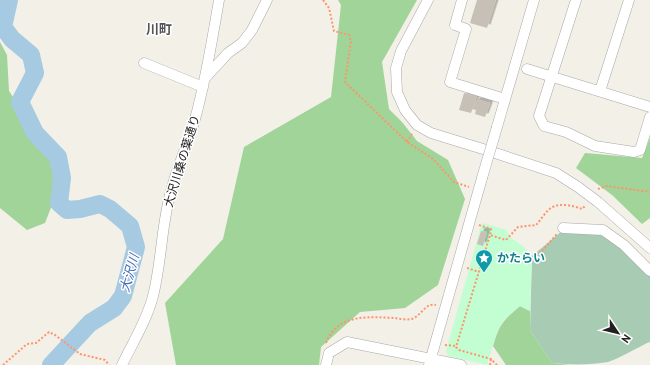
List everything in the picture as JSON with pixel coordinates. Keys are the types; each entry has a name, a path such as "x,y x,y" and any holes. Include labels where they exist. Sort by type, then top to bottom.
{"street":[{"name":"大沢川桑の葉通り","path":"122,365 148,315 153,296 159,267 164,221 171,191 195,120 204,82 218,0"},
{"path":"144,63 204,82 228,53 242,43 252,30 267,0"},
{"path":"428,0 401,51 396,68 397,92 405,110 417,125 431,134 556,173 583,190 650,248"},
{"path":"462,0 455,25 466,29 450,82 505,99"},
{"path":"429,362 534,0"},
{"path":"576,0 539,116 544,126 566,132 595,146 634,152 640,150 650,117"},
{"path":"600,91 629,0"},
{"path":"527,69 650,106"},
{"path":"563,228 603,230 624,245 650,271"},
{"path":"326,365 329,353 348,342 429,362 462,365"}],"path":[{"path":"323,0 329,8 334,31 349,35 351,41 345,82 408,142 433,159 454,182 469,187"},
{"path":"408,142 414,131"},
{"path":"596,190 607,186 650,192"},
{"path":"490,235 506,240 518,227 536,225 551,207 561,204 582,209 587,203"},
{"path":"457,346 492,229 478,225"},
{"path":"534,260 563,228"},
{"path":"466,268 479,272"},
{"path":"325,343 332,330 343,322 364,317 411,319 420,314 427,306 433,304 436,305"},
{"path":"3,365 27,344 36,343 49,332 55,334 80,354 105,360 109,365"},
{"path":"445,345 457,346 459,350 491,359 497,365"},
{"path":"490,365 491,359"}],"green space":[{"path":"338,0 417,0 382,62 389,109 402,122 417,141 448,160 465,199 438,285 405,308 360,312 321,347 319,365 176,365 165,303 223,239 244,147 331,97 341,5"},
{"path":"0,42 7,55 9,91 58,166 54,200 45,223 27,230 0,208"},
{"path":"650,138 650,218 642,224 612,195 576,168 585,153 642,158"},
{"path":"482,223 507,230 510,237 524,247 532,256 530,311 520,306 504,320 497,332 487,365 448,356 446,351"},
{"path":"562,231 588,232 610,239 650,273 650,342 608,362 594,364 552,363 530,330 532,256"},
{"path":"520,306 530,311 530,330 552,363 570,365 506,365 493,346 502,323"}],"building":[{"path":"477,0 496,0 487,28 470,23"},
{"path":"464,93 477,96 471,113 459,110"},
{"path":"479,100 490,103 485,117 475,114 476,110 473,109 476,101"},
{"path":"481,231 487,232 483,246 477,244"}],"waterway":[{"name":"大沢川","path":"9,0 3,27 12,39 31,55 35,73 20,102 35,133 58,157 62,178 59,203 67,210 80,209 100,204 110,209 130,226 136,247 123,296 114,308 90,323 51,365"}],"place":[{"name":"かたらい","path":"484,273"}],"district":[{"name":"川町","path":"159,29"}]}
